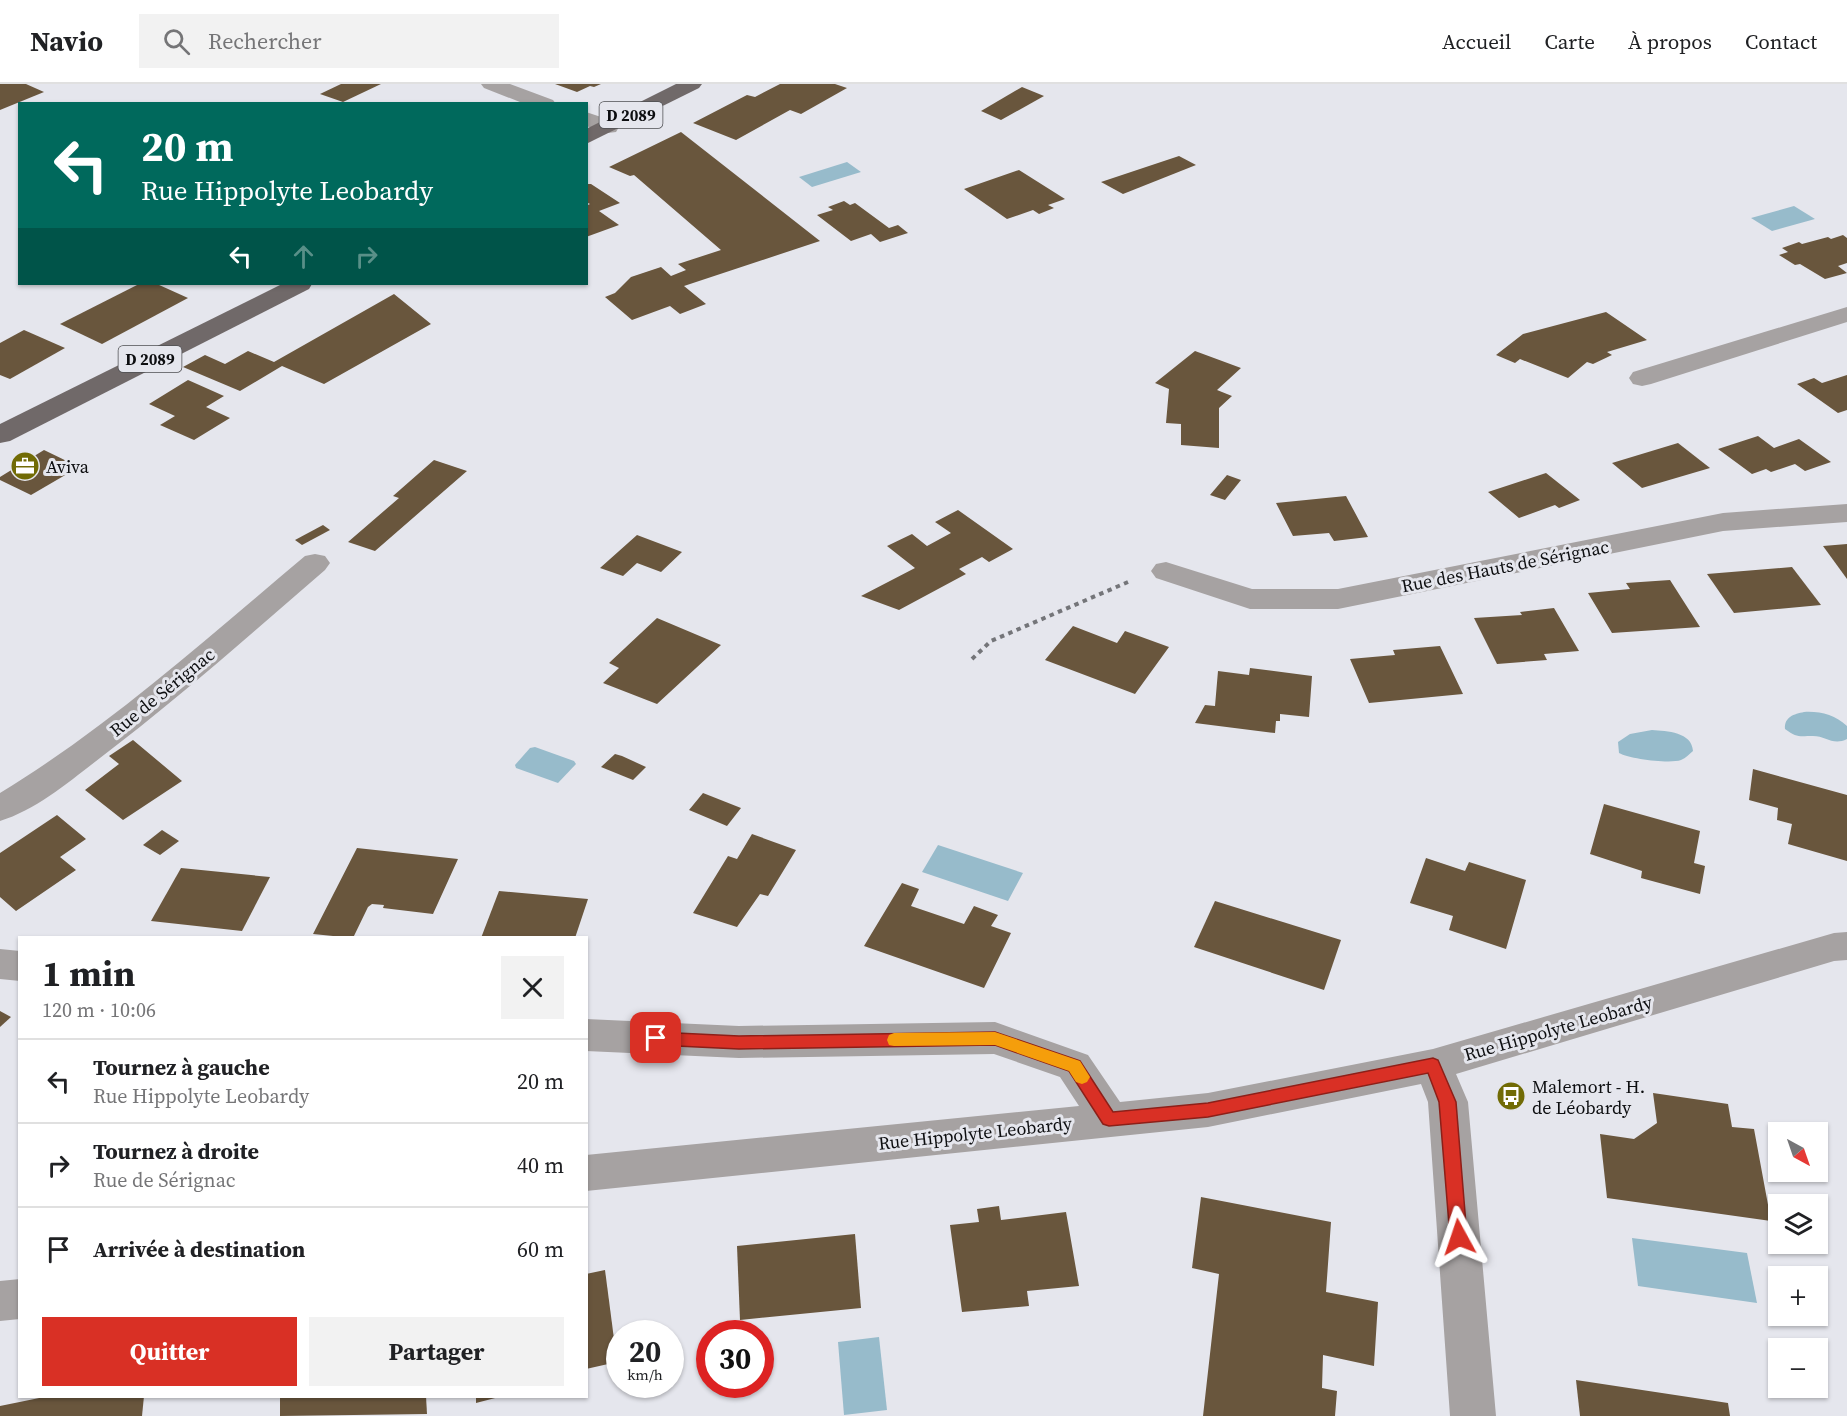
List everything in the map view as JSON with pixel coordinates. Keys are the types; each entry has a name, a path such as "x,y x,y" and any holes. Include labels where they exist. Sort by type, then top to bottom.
{"main road":[{"name":"D 2089","path":"588,137 692,84"},
{"name":"D 2089","path":"0,435 298,285"}],"street":[{"path":"491,84 540,102"},
{"path":"588,119 608,127"},
{"path":"1642,378 1847,314"},
{"name":"Rue des Hauts de Sérignac","path":"1166,571 1250,599 1338,599 1723,522 1847,513"},
{"name":"Rue de Sérignac","path":"0,809 52,777 150,704 315,563"},
{"name":"Rue Hippolyte Leobardy","path":"588,1173 1208,1110 1433,1065 1823,951 1847,946"},
{"path":"0,964 18,966"},
{"path":"588,1035 739,1042 995,1038 1074,1066 1109,1119"},
{"path":"1433,1065 1448,1102 1473,1416"},
{"path":"0,1301 18,1299"}],"path":[{"path":"972,658 991,640 1112,587 1166,571"}],"water":[{"path":"847,162 861,172 812,187 799,177"},
{"path":"1794,206 1815,219 1772,231 1751,218"},
{"path":"1804,712 1821,713 1837,719 1847,726 1847,739 1834,741 1818,736 1798,736 1785,729 1788,719"},
{"path":"1652,730 1684,736 1692,745 1693,751 1676,761 1641,759 1619,753 1618,742 1630,734"},
{"path":"535,747 574,761 576,764 558,783 516,768 515,765 530,748"},
{"path":"938,845 1023,873 1008,901 922,872"},
{"path":"1632,1238 1747,1253 1757,1303 1638,1286"},
{"path":"879,1337 887,1410 844,1415 838,1342"}],"building":[{"path":"0,84 26,84 44,92 18,102 0,110"},
{"path":"341,84 381,84 343,102 320,94"},
{"path":"555,84 601,84 577,92"},
{"path":"780,84 835,84 847,88 801,114 790,110 736,140 693,123 747,95 755,97"},
{"path":"1022,87 1044,96 1001,120 981,111"},
{"path":"681,132 820,241 684,286 706,304 680,314 670,306 632,320 605,297 615,293 631,277 661,267 671,276 686,270 678,264 721,250 634,175 630,176 609,167"},
{"path":"1179,156 1196,165 1123,194 1101,182"},
{"path":"1019,170 1065,199 1048,205 1054,208 1039,214 1033,210 1007,219 964,189"},
{"path":"588,184 620,203 599,211 619,225 588,236 588,205 590,204 588,203"},
{"path":"844,201 850,205 855,203 889,228 898,225 908,233 880,242 871,234 851,241 817,215 833,210 828,207"},
{"path":"1843,235 1847,238 1847,263 1838,266 1847,273 1825,279 1779,255 1788,252 1782,248 1799,242 1802,244"},
{"path":"137,285 159,285 188,298 102,344 60,324"},
{"path":"394,294 431,324 324,384 282,366 240,391 183,367 205,355 225,364 248,351 274,362"},
{"path":"1606,312 1647,340 1607,352 1612,355 1593,364 1587,362 1568,378 1520,359 1515,363 1496,355 1523,334"},
{"path":"24,330 65,348 10,379 0,375 0,343"},
{"path":"1195,351 1241,368 1217,390 1232,396 1219,408 1219,448 1181,445 1181,424 1166,423 1169,389 1155,383"},
{"path":"1847,375 1847,410 1838,413 1797,384 1814,378 1822,383"},
{"path":"188,380 224,396 206,407 230,418 194,440 160,425 175,416 149,404"},
{"path":"1758,436 1774,448 1799,439 1831,462 1805,471 1795,464 1771,472 1766,469 1752,474 1718,449"},
{"path":"1678,443 1710,468 1642,488 1612,463"},
{"path":"44,450 79,467 31,495 0,480 0,477"},
{"path":"434,460 467,471 375,551 348,542 399,498 393,496"},
{"path":"1546,473 1580,500 1559,508 1555,505 1519,518 1488,492"},
{"path":"1227,475 1241,480 1225,500 1210,495"},
{"path":"1346,496 1368,537 1334,541 1329,533 1293,536 1276,503"},
{"path":"958,510 1013,549 989,562 982,557 959,569 966,574 899,610 861,596 915,568 887,546 912,534 927,546 951,533 935,522"},
{"path":"323,525 330,530 302,545 295,540"},
{"path":"637,535 682,552 661,572 637,563 623,576 600,568"},
{"path":"1847,544 1847,579 1823,546"},
{"path":"1792,567 1821,605 1734,613 1707,574"},
{"path":"1670,580 1700,627 1612,633 1588,593 1630,589 1626,583"},
{"path":"1554,608 1579,651 1544,654 1547,660 1497,664 1474,618 1522,615 1520,612"},
{"path":"657,618 721,645 657,704 603,683 619,668 609,663"},
{"path":"1073,626 1117,643 1125,631 1169,647 1135,694 1045,660"},
{"path":"1440,646 1463,694 1369,703 1350,659 1395,655 1393,650"},
{"path":"1250,668 1312,676 1309,717 1280,714 1280,721 1276,721 1275,733 1195,723 1205,705 1215,706 1218,671 1249,675"},
{"path":"133,740 182,781 123,820 85,790 119,764 109,756"},
{"path":"615,754 646,767 633,780 601,767"},
{"path":"1753,769 1847,795 1847,861 1788,844 1792,824 1777,820 1778,808 1749,800"},
{"path":"703,793 741,808 727,826 689,810"},
{"path":"1604,804 1700,831 1694,863 1705,866 1700,894 1641,878 1642,871 1590,854"},
{"path":"57,815 86,839 60,857 76,870 16,911 0,897 0,853"},
{"path":"162,830 179,841 160,855 143,845"},
{"path":"752,834 796,850 768,896 760,894 737,927 693,913 728,856 737,859"},
{"path":"357,848 458,859 433,914 383,908 384,905 372,904 368,907 354,936 313,934"},
{"path":"1426,858 1465,871 1469,862 1526,880 1506,949 1449,930 1453,916 1410,903"},
{"path":"181,868 270,877 242,931 151,921"},
{"path":"902,883 919,889 911,906 964,924 974,906 998,915 991,926 1011,933 984,988 864,946"},
{"path":"499,891 588,899 576,936 482,936"},
{"path":"1215,901 1341,940 1324,990 1194,947"},
{"path":"0,1011 11,1017 0,1027"},
{"path":"1653,1093 1728,1104 1732,1127 1754,1129 1768,1205 1768,1221 1607,1198 1600,1134 1634,1139 1657,1123"},
{"path":"1201,1197 1331,1222 1326,1292 1378,1302 1374,1366 1323,1355 1322,1388 1337,1391 1335,1416 1203,1416 1219,1274 1192,1268"},
{"path":"999,1206 1001,1220 1066,1212 1079,1286 1027,1291 1029,1306 962,1312 950,1225 979,1222 977,1209"},
{"path":"855,1234 861,1308 740,1320 737,1246"},
{"path":"605,1270 612,1320 606,1320 606,1364 588,1369 588,1274"},
{"path":"1576,1380 1728,1403 1730,1416 1580,1416"},
{"path":"39,1398 144,1398 142,1416 0,1416 0,1406"},
{"path":"280,1398 426,1398 427,1414 280,1416"},
{"path":"476,1398 495,1398 476,1403"}],"slow traffic":[{"path":"894,1040 995,1038 1074,1066 1082,1077"}],"place":[{"name":"Aviva","path":"25,466"},
{"name":"Malemort - H. de Léobardy","path":"1511,1096"}],"route":[{"path":"656,1038 739,1042 995,1038 1074,1066 1109,1119 1208,1110 1433,1065 1448,1102 1459,1237"}]}
